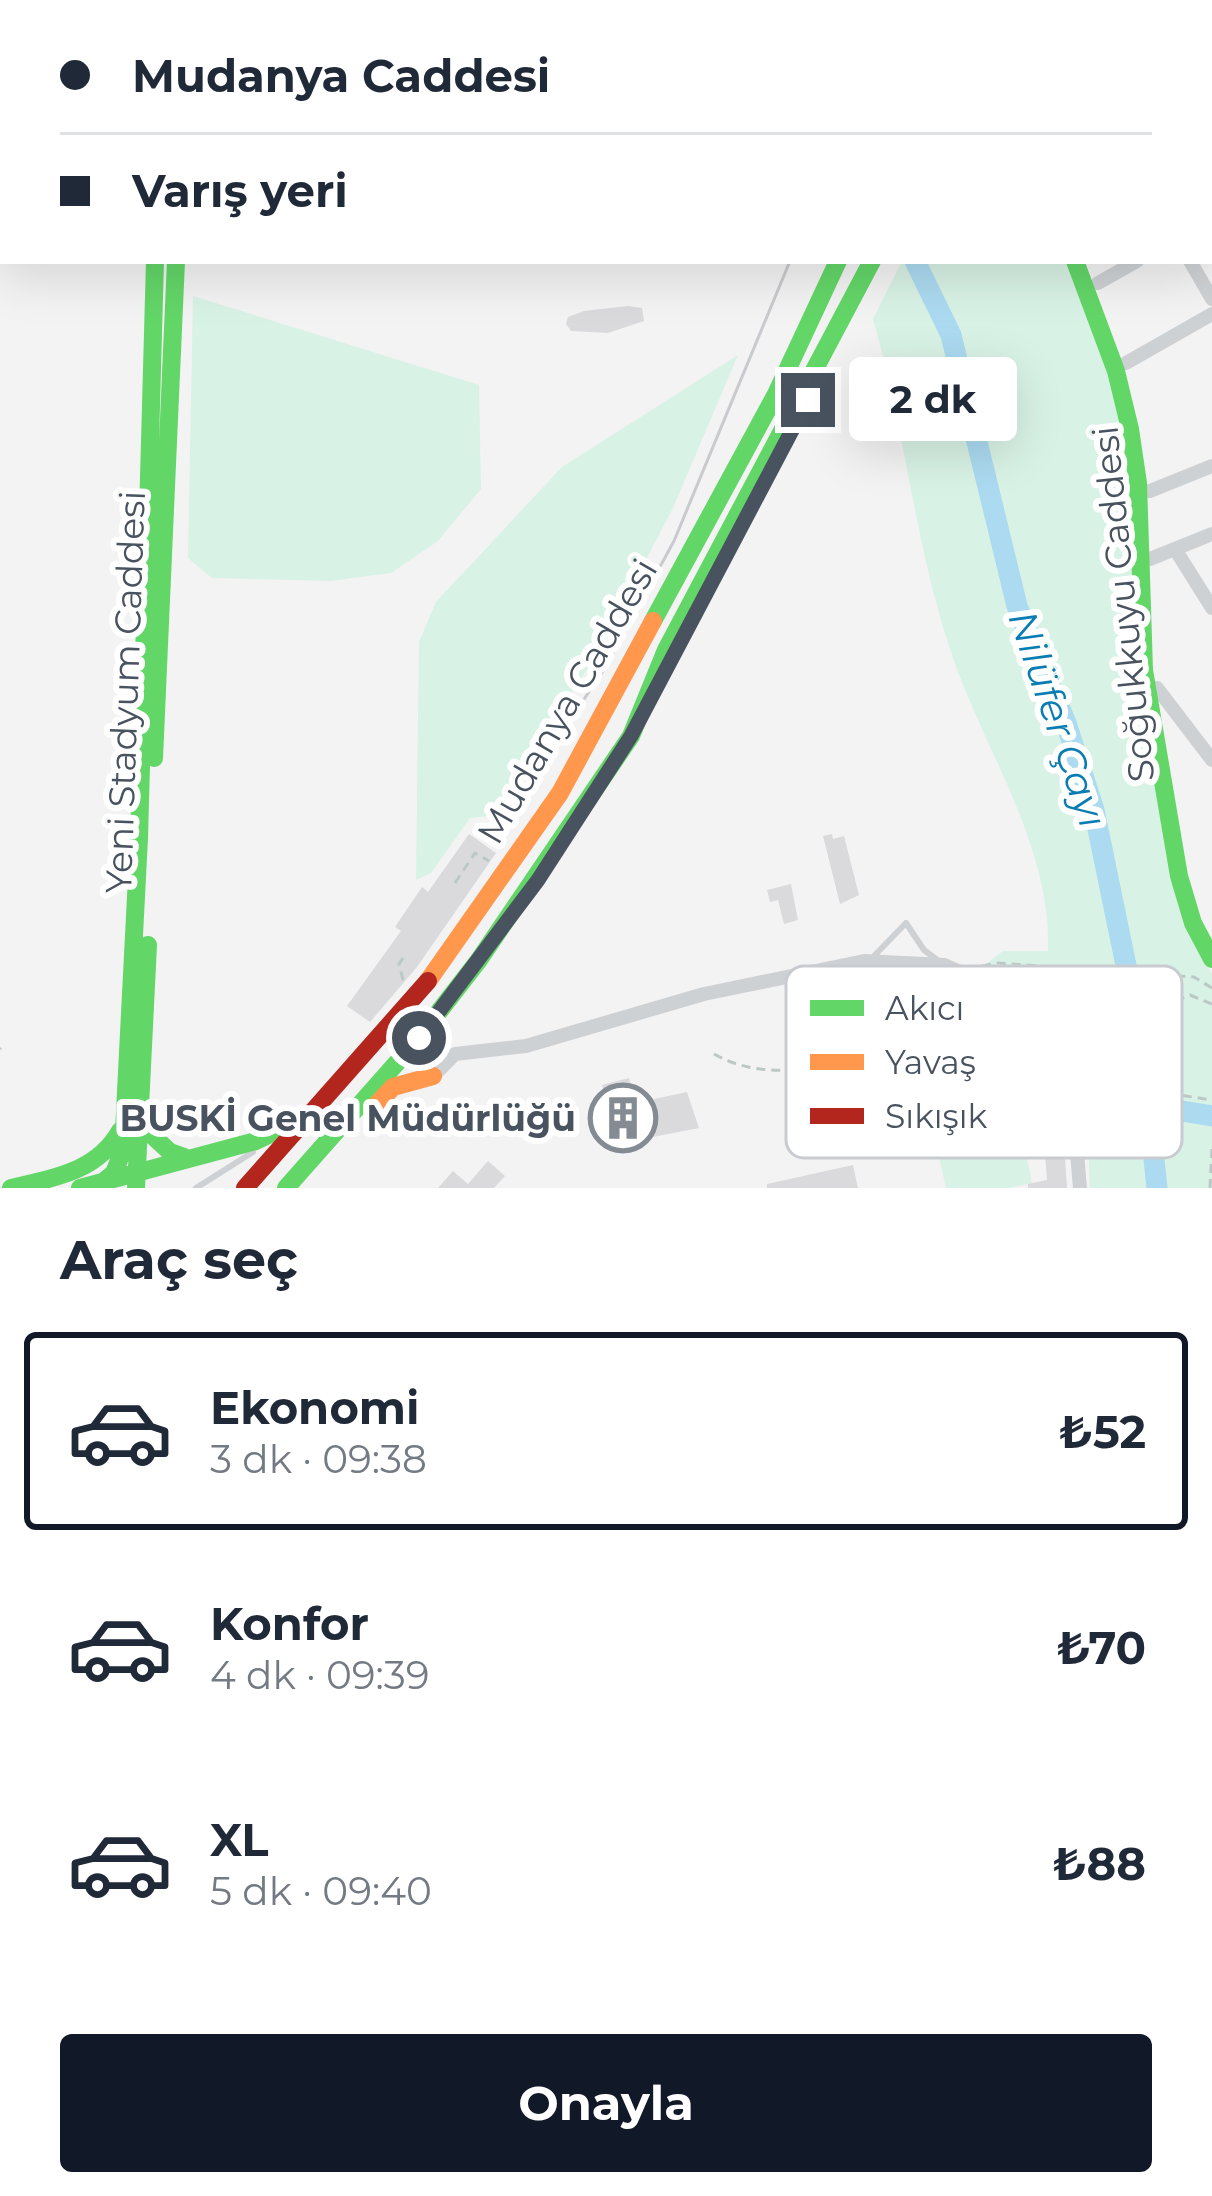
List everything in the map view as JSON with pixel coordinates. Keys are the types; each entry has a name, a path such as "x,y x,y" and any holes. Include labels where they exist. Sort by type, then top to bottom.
{"main road":[{"name":"Yeni Stadyum Caddesi","path":"132,1126 155,264"},
{"name":"Yeni Stadyum Caddesi","path":"132,1126 176,264"},
{"name":"Mudanya Caddesi","path":"316,1156 417,1040 538,880 631,736 666,650 876,264"},
{"name":"Soğukkuyu Caddesi","path":"1076,264 1116,371 1130,429 1138,483 1144,670 1179,876 1192,923 1212,959"},
{"name":"Soğukkuyu Caddesi","path":"1089,264 1126,363 1142,426 1150,490 1157,688 1197,908 1212,943"},
{"name":"Mudanya Caddesi","path":"245,1188 425,986 506,872 605,717 776,394 833,269"},
{"path":"1197,908 1212,923"},
{"path":"289,1188 316,1156 350,1133 393,1087 433,1076"},
{"path":"80,1188 138,1179 184,1157 267,1136 315,1113"},
{"path":"132,1126 184,1157"},
{"path":"132,1126 138,1179"},
{"path":"103,1182 121,1161 132,1126"},
{"path":"11,1188 79,1170 102,1157 132,1126"}],"street":[{"path":"1097,283 1132,264"},
{"path":"1192,264 1212,299"},
{"path":"1126,363 1212,314"},
{"path":"1150,490 1212,466"},
{"path":"1150,559 1212,534"},
{"path":"1175,549 1212,608"},
{"path":"1157,688 1212,760"},
{"path":"840,966 898,959 944,965"},
{"path":"433,1076 455,1054 526,1046 704,994 786,977"},
{"path":"1077,1158 1080,1188"}],"lane":[{"path":"864,961 881,953 906,923 924,950 944,965"},
{"path":"196,1188 249,1156 267,1136"}],"path":[{"path":"455,883 476,853 506,872"},
{"path":"403,958 399,964 406,993"},
{"path":"898,959 899,966"},
{"path":"997,963 1039,966"},
{"path":"1182,976 1194,977 1212,988"},
{"path":"1182,998 1190,995 1212,1004"},
{"path":"715,1054 736,1066 786,1067"},
{"path":"1182,1095 1212,1100"},
{"path":"1210,1188 1212,1148"}],"green space":[{"path":"900,264 1070,264 1101,344 1133,466 1137,644 1186,923 1212,974 1212,1188 1090,1188 1089,1158 1182,1158 1182,966 987,963 1003,951 1048,951 1046,911 1027,835 964,686 938,608 873,319"},
{"path":"193,296 479,385 481,489 438,541 391,573 331,581 212,578 188,558"},
{"path":"738,355 673,508 594,659 489,816 470,818 431,873 416,880 419,642 436,602 562,467"},
{"path":"939,1158 1027,1158 1032,1183 1009,1188 946,1188"}],"building":[{"path":"642,308 644,321 608,333 571,331 566,324 568,317 584,311"},
{"path":"469,834 496,853 417,967 370,1022 347,1006 401,931 395,927 422,887 428,892"},
{"path":"832,834 833,839 844,836 859,895 840,904 823,836"},
{"path":"791,884 798,920 784,924 778,900 770,902 767,890"},
{"path":"629,1078 636,1103 687,1092 699,1128 653,1137 652,1130 616,1139 602,1085"},
{"path":"1045,1158 1065,1158 1067,1188 1028,1188 1028,1184 1047,1180"},
{"path":"488,1161 505,1176 494,1188 438,1188 453,1171 468,1184"},
{"path":"853,1165 858,1188 767,1188 767,1184"}],"waterway":[{"name":"Nilüfer Çayı","path":"916,264 951,335 1017,606 1066,723 1094,810 1126,966"},
{"path":"1182,1111 1212,1116"},
{"name":"Nilüfer Çayı","path":"1154,1158 1157,1188"}],"railway":[{"path":"496,830 603,671 674,541 789,264"}],"traffic: fast":[{"path":"103,1182 114,1173 123,1150 139,838 155,264"},
{"path":"154,758 176,264"},
{"path":"653,621 776,394 837,264"},
{"path":"286,1188 417,1040 479,960 631,736 666,650 870,264"},
{"path":"1076,264 1116,371 1130,429 1138,483 1144,670 1179,876 1193,923 1212,959"},
{"path":"136,1188 148,945"},
{"path":"80,1188 256,1141 302,1119"},
{"path":"142,1126 170,1152 184,1157"},
{"path":"11,1188 86,1164 120,1131"}],"traffic: slow":[{"path":"428,981 560,793 653,621"},
{"path":"378,1103 393,1087 433,1076"}],"traffic: jam":[{"path":"245,1188 428,981"}],"place":[{"name":"BUSKİ Genel Müdürlüğü","path":"623,1118"}],"route":[{"path":"419,1038 538,880 631,736 808,400"}]}
